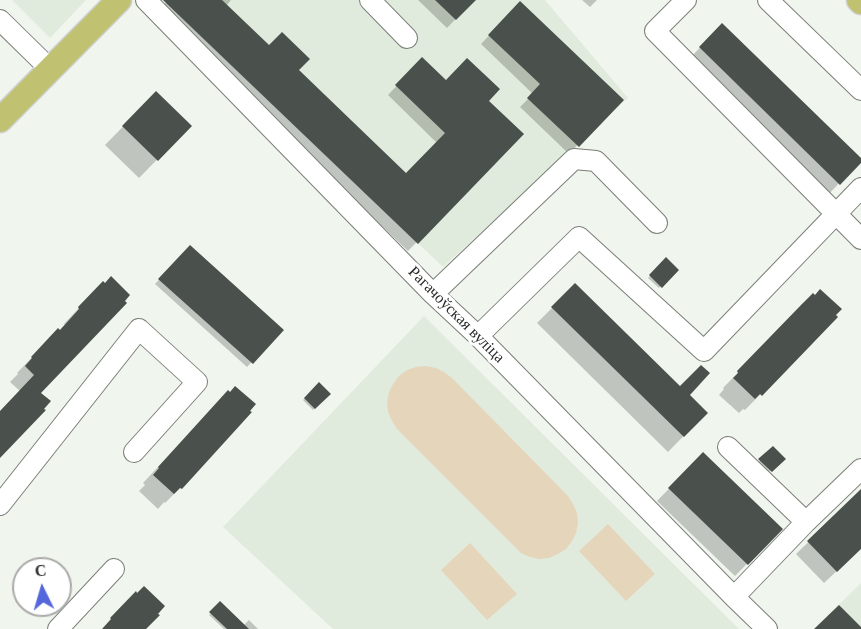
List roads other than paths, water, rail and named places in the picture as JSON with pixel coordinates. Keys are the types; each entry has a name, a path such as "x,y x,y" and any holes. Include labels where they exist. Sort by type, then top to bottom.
{"main road":[{"path":"0,120 119,0"}],"street":[{"name":"Рагачоўская вуліца","path":"146,0 433,294 478,336 767,629"},
{"path":"370,0 406,38"},
{"path":"686,0 655,31 861,239"},
{"path":"768,0 861,90"},
{"path":"0,10 0,20 50,69"},
{"path":"433,294 574,159 596,161 657,224"},
{"path":"478,336 579,237 704,351 861,188"},
{"path":"0,505 139,329 197,382 134,452"},
{"path":"728,447 806,522"},
{"path":"734,597 861,469"},
{"path":"58,629 114,569"}]}
